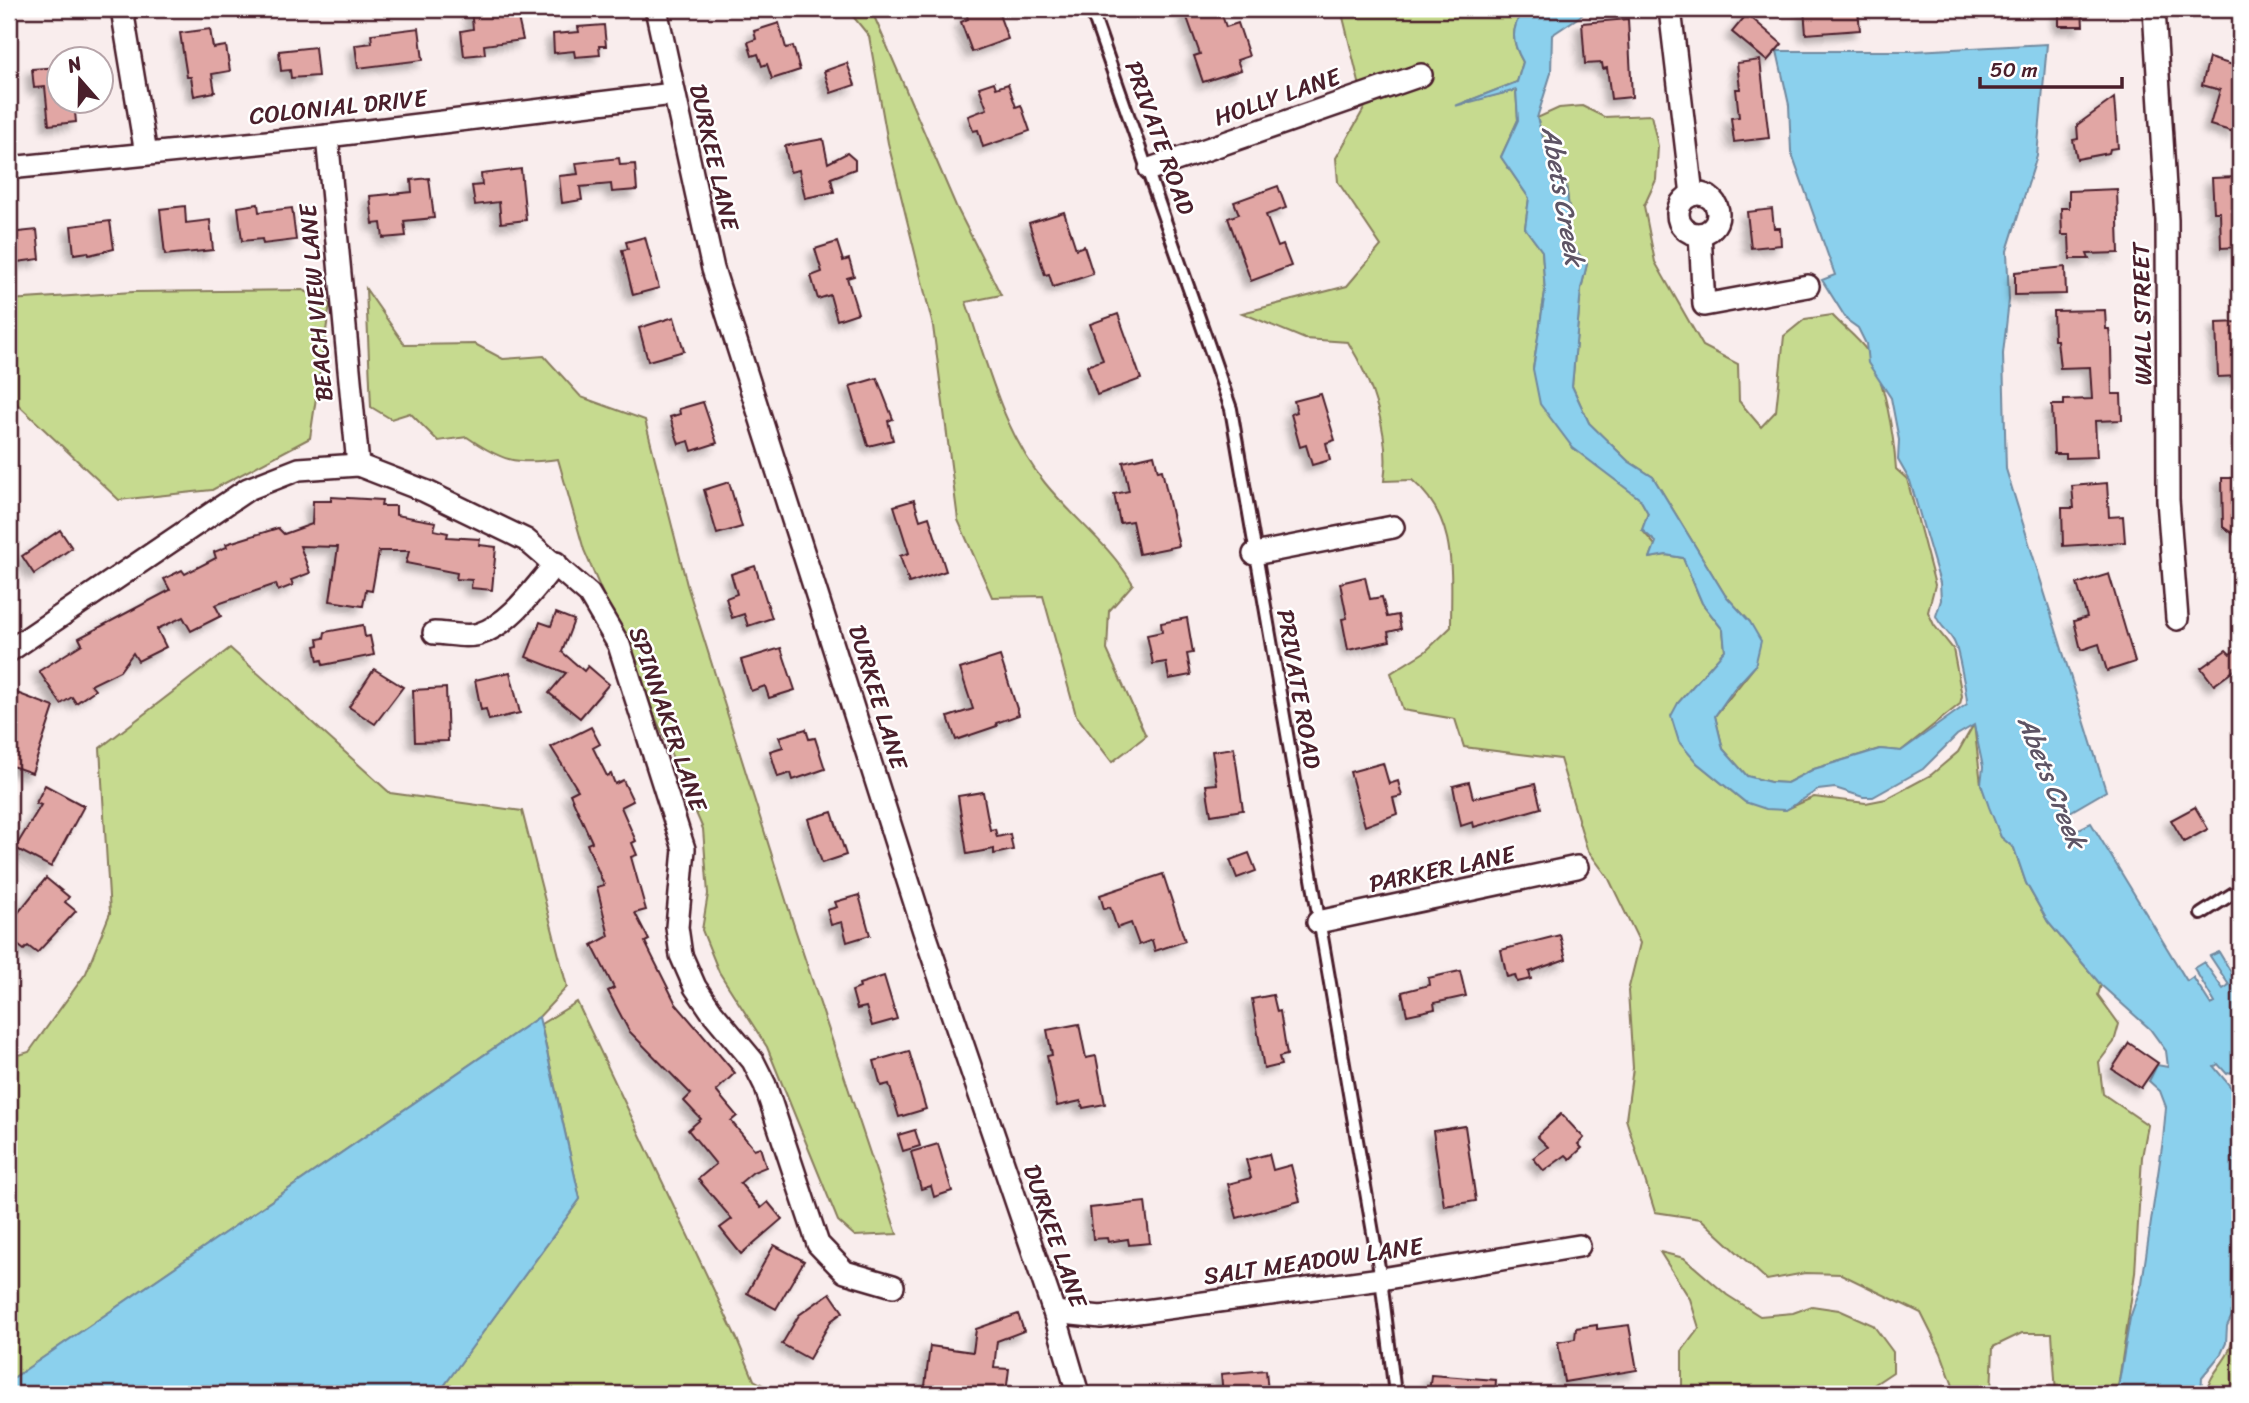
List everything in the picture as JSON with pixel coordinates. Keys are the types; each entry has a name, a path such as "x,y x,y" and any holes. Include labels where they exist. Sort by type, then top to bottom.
{"street":[{"path":"122,9 146,154"},
{"name":"DURKEE LANE","path":"656,9 713,269 925,931 1054,1312 1078,1394"},
{"path":"1671,9 1692,195"},
{"name":"WALL STREET","path":"2154,9 2167,220 2168,500 2177,620"},
{"name":"HOLLY LANE","path":"1150,169 1421,75"},
{"name":"COLONIAL DRIVE","path":"9,168 327,136 673,94"},
{"name":"BEACH VIEW LANE","path":"327,136 358,466"},
{"path":"1692,195 1708,196 1718,210 1714,226 1700,234 1682,227 1678,218 1683,200 1692,195"},
{"path":"1700,234 1704,304 1808,286"},
{"name":"SPINNAKER LANE","path":"9,651 248,489 299,469 358,466 425,491 526,540 589,594 612,632 627,667 684,849 677,927 681,955 695,987 753,1061 765,1085 818,1244 845,1272 893,1286"},
{"path":"1254,554 1393,527"},
{"path":"434,633 477,635 497,624 518,606 556,563"},
{"name":"PARKER LANE","path":"1318,922 1577,867"},
{"name":"SALT MEADOW LANE","path":"1054,1312 1101,1317 1381,1279 1579,1246"}],"lane":[{"name":"PRIVATE ROAD","path":"1091,9 1150,169 1231,409 1381,1279 1395,1394"},
{"path":"2201,914 2240,889"}],"green space":[{"path":"847,9 871,9 956,206 1001,295 966,302 998,396 1018,442 1045,483 1113,556 1133,584 1109,611 1107,650 1146,736 1112,762 1076,715 1043,596 992,597 958,520 933,326 888,143 869,36"},
{"path":"1341,9 1523,9 1516,23 1514,36 1523,62 1517,82 1463,103 1516,90 1518,120 1501,157 1529,198 1525,228 1542,251 1545,292 1533,369 1623,485 1640,499 1648,513 1642,530 1655,545 1650,558 1666,555 1683,558 1702,603 1723,630 1725,650 1678,703 1697,763 1745,802 1785,810 1814,797 1866,803 1886,799 1931,775 1958,752 1974,724 1981,784 2001,837 2014,848 2026,883 2048,922 2101,985 2098,995 2119,1024 2114,1042 2099,1062 2103,1094 2148,1125 2142,1157 2135,1273 2117,1394 2056,1394 2052,1333 2022,1333 1993,1347 1991,1394 1956,1394 1941,1353 1921,1313 1841,1274 1805,1273 1767,1280 1701,1219 1655,1212 1626,1119 1633,1068 1628,991 1640,943 1609,879 1587,849 1560,759 1464,747 1455,719 1403,710 1391,673 1426,651 1451,627 1451,567 1445,529 1427,495 1412,480 1384,481 1385,445 1378,408 1365,374 1348,342 1305,339 1242,313 1347,286 1381,246 1338,182 1336,158 1365,107"},
{"path":"1582,106 1604,117 1651,115 1658,146 1656,180 1644,206 1655,262 1703,346 1738,364 1739,401 1761,427 1776,411 1784,336 1805,319 1832,315 1863,346 1873,362 1887,408 1896,469 1907,479 1935,585 1928,612 1934,625 1953,649 1962,696 1960,704 1901,751 1879,749 1814,769 1787,783 1747,776 1723,749 1715,716 1755,666 1750,622 1725,595 1653,477 1628,461 1589,423 1572,386 1581,289 1587,264 1567,240 1565,226 1569,209 1566,184 1549,157 1537,118 1559,108"},
{"path":"366,289 405,345 475,344 503,359 544,356 581,397 645,420 687,585 795,929 897,1234 855,1236 838,1221 767,1047 719,972 702,930 708,894 703,829 584,550 558,459 509,459 467,437 438,441 410,413 391,419 371,407"},
{"path":"303,290 330,304 310,438 212,490 119,500 9,399 9,300 133,292"},
{"path":"230,648 390,793 522,811 567,987 539,1017 9,1381 9,1058 29,1052 86,973 110,913 100,748"},
{"path":"577,1002 754,1380 779,1394 438,1394 580,1199 541,1024"},
{"path":"1660,1252 1684,1258 1727,1295 1760,1316 1793,1313 1812,1306 1839,1310 1873,1325 1893,1352 1893,1372 1860,1394 1678,1394 1682,1389 1682,1351 1699,1328 1690,1299"},
{"path":"2240,1312 2240,1394 2206,1394 2212,1378 2229,1351"}],"water":[{"name":"Abets Creek","path":"1523,9 1582,9 1582,15 1552,35 1551,73 1537,118 1549,157 1566,184 1569,209 1565,226 1567,240 1587,264 1581,289 1572,386 1589,423 1628,461 1653,477 1725,595 1750,622 1761,641 1755,666 1715,716 1723,749 1747,776 1770,782 1787,783 1814,769 1880,749 1901,751 1967,704 1955,644 1936,616 1941,600 1940,583 1910,481 1898,460 1899,440 1891,398 1868,363 1866,344 1858,328 1847,320 1822,280 1835,275 1791,151 1789,105 1777,51 1915,51 2047,44 2037,156 2007,251 2009,300 2003,354 2006,469 2106,791 2058,819 2067,835 2091,823 2187,981 2193,977 2211,1005 2215,1003 2194,968 2204,962 2223,989 2229,985 2210,956 2219,952 2231,972 2240,966 2240,1068 2227,1074 2218,1064 2214,1067 2240,1098 2240,1299 2227,1326 2226,1343 2221,1354 2202,1377 2201,1394 2117,1394 2130,1318 2142,1283 2163,1140 2166,1107 2160,1091 2149,1081 2157,1065 2168,1067 2166,1051 2150,1029 2101,985 2048,922 2026,883 2014,848 2001,837 1989,807 1981,784 1983,767 1974,725 1957,735 1923,769 1873,797 1863,797 1835,788 1818,790 1786,810 1766,809 1745,802 1697,763 1679,742 1671,716 1678,703 1725,650 1723,630 1702,603 1683,558 1666,555 1650,558 1656,542 1642,530 1648,513 1640,499 1573,448 1540,404 1533,369 1545,292 1542,251 1525,228 1529,198 1501,157 1518,120 1516,90 1455,106 1517,82 1523,62 1514,36 1516,23"},
{"path":"539,1017 580,1199 438,1394 9,1394 9,1381"}],"building":[{"path":"471,9 516,9 523,40 484,45 485,54 464,56 461,31 473,29"},
{"path":"965,9 997,9 1008,39 972,52 961,22 968,19"},
{"path":"1184,9 1220,9 1226,27 1238,23 1249,56 1237,60 1241,70 1203,82 1194,56 1200,54"},
{"path":"1804,9 1858,9 1860,30 1806,34"},
{"path":"2059,9 2082,9 2083,26 2059,26"},
{"path":"1747,14 1782,44 1767,61 1732,32"},
{"path":"1628,19 1632,97 1611,99 1607,68 1603,69 1602,63 1585,64 1582,23"},
{"path":"779,23 786,48 793,46 800,70 772,79 767,64 762,66 758,54 752,56 748,42 756,39 754,31"},
{"path":"604,25 606,46 599,46 600,55 575,57 574,51 554,53 553,34 579,32 578,27"},
{"path":"419,28 423,60 358,68 355,45 372,43 371,34"},
{"path":"210,29 213,48 226,46 230,71 212,74 215,92 194,96 191,77 187,77 180,33"},
{"path":"315,47 318,76 291,78 290,70 281,71 279,51"},
{"path":"2209,58 2240,67 2240,109 2234,132 2210,125 2220,90 2202,85"},
{"path":"1760,60 1769,138 1734,142 1731,118 1739,117 1737,63"},
{"path":"847,63 855,85 831,93 824,71"},
{"path":"46,68 46,96 45,87 34,88 32,69"},
{"path":"994,82 996,88 1008,84 1016,107 1021,105 1030,131 983,147 978,130 973,131 968,116 987,109 979,87"},
{"path":"2114,98 2118,148 2110,149 2109,153 2077,159 2073,140 2078,139 2077,125"},
{"path":"48,116 75,116 76,122 49,125"},
{"path":"823,139 828,163 847,153 855,160 855,169 831,178 834,192 805,198 799,170 790,172 785,146"},
{"path":"619,158 620,165 635,164 637,190 612,192 611,184 580,187 582,200 562,203 559,176 578,174 576,163"},
{"path":"521,169 526,220 501,223 499,202 475,205 472,186 482,185 481,174"},
{"path":"2237,177 2240,247 2221,248 2220,212 2214,212 2212,178"},
{"path":"429,178 434,218 404,221 406,236 383,238 381,223 373,224 370,196 412,192 411,180"},
{"path":"1278,186 1286,208 1266,215 1278,247 1283,245 1291,266 1251,281 1228,218 1239,214 1234,202"},
{"path":"2117,189 2119,253 2087,254 2089,259 2070,259 2069,235 2062,235 2061,208 2069,208 2069,191"},
{"path":"258,204 259,212 292,208 296,240 263,244 262,239 242,241 238,207"},
{"path":"185,206 186,223 210,220 213,250 165,255 160,209"},
{"path":"1772,209 1774,228 1780,228 1781,245 1751,248 1747,212"},
{"path":"1064,212 1076,249 1084,246 1093,274 1053,287 1049,274 1045,275 1029,223"},
{"path":"110,221 114,249 89,255 88,252 74,254 71,226"},
{"path":"37,230 40,259 9,263 9,233"},
{"path":"645,237 659,288 633,295 622,250 628,249 626,242"},
{"path":"837,242 843,261 849,259 854,276 847,278 858,313 837,320 830,295 818,299 811,276 822,272 815,249"},
{"path":"2065,267 2066,294 2015,295 2015,272"},
{"path":"2105,310 2106,329 2109,329 2111,345 2112,394 2121,394 2122,420 2095,421 2097,457 2066,458 2066,454 2054,454 2052,405 2064,405 2064,400 2092,399 2090,367 2060,368 2057,340 2054,340 2053,311"},
{"path":"1118,314 1141,379 1097,395 1087,366 1103,360 1090,324"},
{"path":"674,317 684,351 648,361 639,328"},
{"path":"2240,322 2240,376 2218,377 2216,323"},
{"path":"877,378 893,419 888,421 893,440 868,446 850,386"},
{"path":"1321,394 1335,440 1326,443 1330,460 1312,465 1306,445 1300,447 1291,414 1297,412 1294,401"},
{"path":"703,402 717,443 692,451 689,441 679,444 670,417 680,414 679,409"},
{"path":"1154,455 1158,471 1162,470 1179,546 1139,554 1132,521 1120,523 1114,494 1129,491 1123,462"},
{"path":"2222,478 2240,478 2238,537 2223,527"},
{"path":"729,482 742,527 717,534 704,490"},
{"path":"2107,483 2109,517 2123,516 2125,542 2063,546 2062,508 2074,508 2072,486"},
{"path":"331,497 382,500 381,506 396,506 396,515 436,522 434,530 448,533 447,537 480,539 479,545 496,547 492,590 471,588 472,580 456,579 457,573 406,563 409,551 379,551 372,591 366,590 363,606 330,601 338,547 300,546 310,573 291,580 293,585 278,591 276,584 215,605 221,616 191,631 183,617 157,629 166,647 138,661 133,653 120,671 91,685 95,690 76,703 72,697 61,704 39,671 82,644 79,638 170,590 164,579 182,570 185,574 216,558 214,552 227,547 226,544 278,528 284,534 312,524 313,501 331,501"},
{"path":"914,500 920,520 929,517 946,571 909,583 900,556 909,553 894,506"},
{"path":"60,530 72,548 34,574 22,556"},
{"path":"755,566 772,618 748,626 744,614 732,618 726,598 737,594 731,574"},
{"path":"2109,574 2135,662 2107,671 2099,644 2081,650 2074,621 2087,617 2077,584"},
{"path":"1365,577 1370,599 1382,597 1387,617 1398,615 1401,629 1388,632 1390,641 1348,650 1342,619 1347,618 1340,583"},
{"path":"556,613 574,620 562,652 584,671 588,666 609,684 580,718 549,693 566,673 526,657 540,622 551,626"},
{"path":"1187,618 1193,653 1187,654 1191,675 1169,679 1166,662 1153,664 1147,635 1162,632 1161,623"},
{"path":"363,625 365,637 370,636 374,655 323,665 322,660 318,661 315,646 319,645 318,639 324,638 325,632"},
{"path":"2240,647 2240,666 2214,685 2201,668 2226,650 2230,654"},
{"path":"781,648 795,690 769,698 765,686 751,691 741,660"},
{"path":"1000,656 1019,715 996,723 997,726 956,740 948,717 973,709 960,669"},
{"path":"374,669 403,687 375,724 349,707"},
{"path":"510,672 520,713 489,720 486,709 481,710 475,680"},
{"path":"446,688 448,741 415,742 413,690"},
{"path":"9,690 54,707 32,773 9,765"},
{"path":"591,727 600,744 593,748 607,776 611,774 615,784 623,780 633,801 621,807 636,841 632,843 637,855 631,857 646,910 635,913 649,940 645,942 676,1004 735,1073 716,1091 737,1116 731,1121 754,1149 760,1147 766,1167 753,1172 740,1183 761,1208 768,1202 782,1219 741,1254 720,1228 732,1219 698,1179 716,1164 688,1130 701,1119 684,1101 691,1094 629,1031 608,991 614,988 592,945 609,936 597,887 604,885 587,844 592,842 570,794 578,790 551,747"},
{"path":"806,729 809,739 815,738 825,769 793,780 791,773 778,777 770,751 783,747 779,737"},
{"path":"1234,748 1243,810 1211,815 1206,785 1217,784 1212,751"},
{"path":"1383,763 1389,784 1398,781 1402,796 1393,798 1397,814 1365,826 1350,772"},
{"path":"1469,782 1473,798 1535,784 1541,808 1474,827 1473,822 1461,826 1453,786"},
{"path":"45,785 84,806 51,867 15,848 41,805 36,803"},
{"path":"983,792 990,830 995,829 997,837 1010,834 1013,850 994,854 994,849 967,854 958,796"},
{"path":"2195,807 2208,829 2184,842 2171,820"},
{"path":"832,812 846,855 822,863 808,819"},
{"path":"1249,853 1256,871 1237,878 1230,860"},
{"path":"1163,874 1185,941 1155,951 1152,940 1139,945 1131,923 1117,928 1110,907 1104,909 1100,895"},
{"path":"46,878 69,897 65,902 76,911 37,953 28,946 24,950 9,938 9,924"},
{"path":"859,895 870,935 847,942 842,922 831,925 827,910 837,907 835,902"},
{"path":"1560,935 1566,959 1529,972 1531,979 1517,982 1515,975 1507,977 1501,950"},
{"path":"1460,971 1466,996 1434,1003 1435,1009 1407,1015 1402,992 1429,985 1428,978"},
{"path":"884,976 897,1019 872,1026 866,1007 857,1009 852,991 860,988 859,984"},
{"path":"1273,995 1277,1012 1280,1011 1287,1055 1279,1057 1281,1065 1264,1069 1252,999"},
{"path":"1079,1024 1086,1058 1096,1056 1105,1104 1083,1108 1081,1101 1057,1106 1047,1056 1052,1055 1047,1030"},
{"path":"2129,1043 2158,1063 2141,1088 2112,1069"},
{"path":"909,1051 926,1109 899,1117 889,1084 881,1086 874,1061"},
{"path":"1561,1114 1584,1138 1578,1144 1582,1148 1570,1159 1566,1155 1544,1171 1533,1158 1548,1147 1537,1136"},
{"path":"1465,1126 1476,1201 1444,1206 1433,1131"},
{"path":"915,1130 920,1146 903,1151 898,1135"},
{"path":"938,1144 952,1191 934,1197 931,1186 921,1189 911,1152"},
{"path":"1269,1154 1273,1170 1291,1165 1300,1201 1237,1218 1228,1184 1251,1178 1246,1160"},
{"path":"1145,1202 1150,1243 1129,1245 1128,1239 1108,1242 1107,1238 1093,1239 1090,1208"},
{"path":"774,1245 804,1261 776,1309 747,1293"},
{"path":"830,1293 843,1312 831,1321 809,1359 782,1344 799,1315"},
{"path":"1018,1314 1024,1331 997,1341 994,1368 1009,1369 1006,1393 945,1385 944,1394 924,1394 930,1346 973,1352 976,1329"},
{"path":"1597,1325 1597,1329 1629,1325 1637,1370 1564,1382 1558,1342 1575,1339 1576,1328"},
{"path":"1266,1370 1268,1392 1223,1394 1221,1374"},
{"path":"1431,1375 1496,1380 1495,1394 1429,1394"}]}
